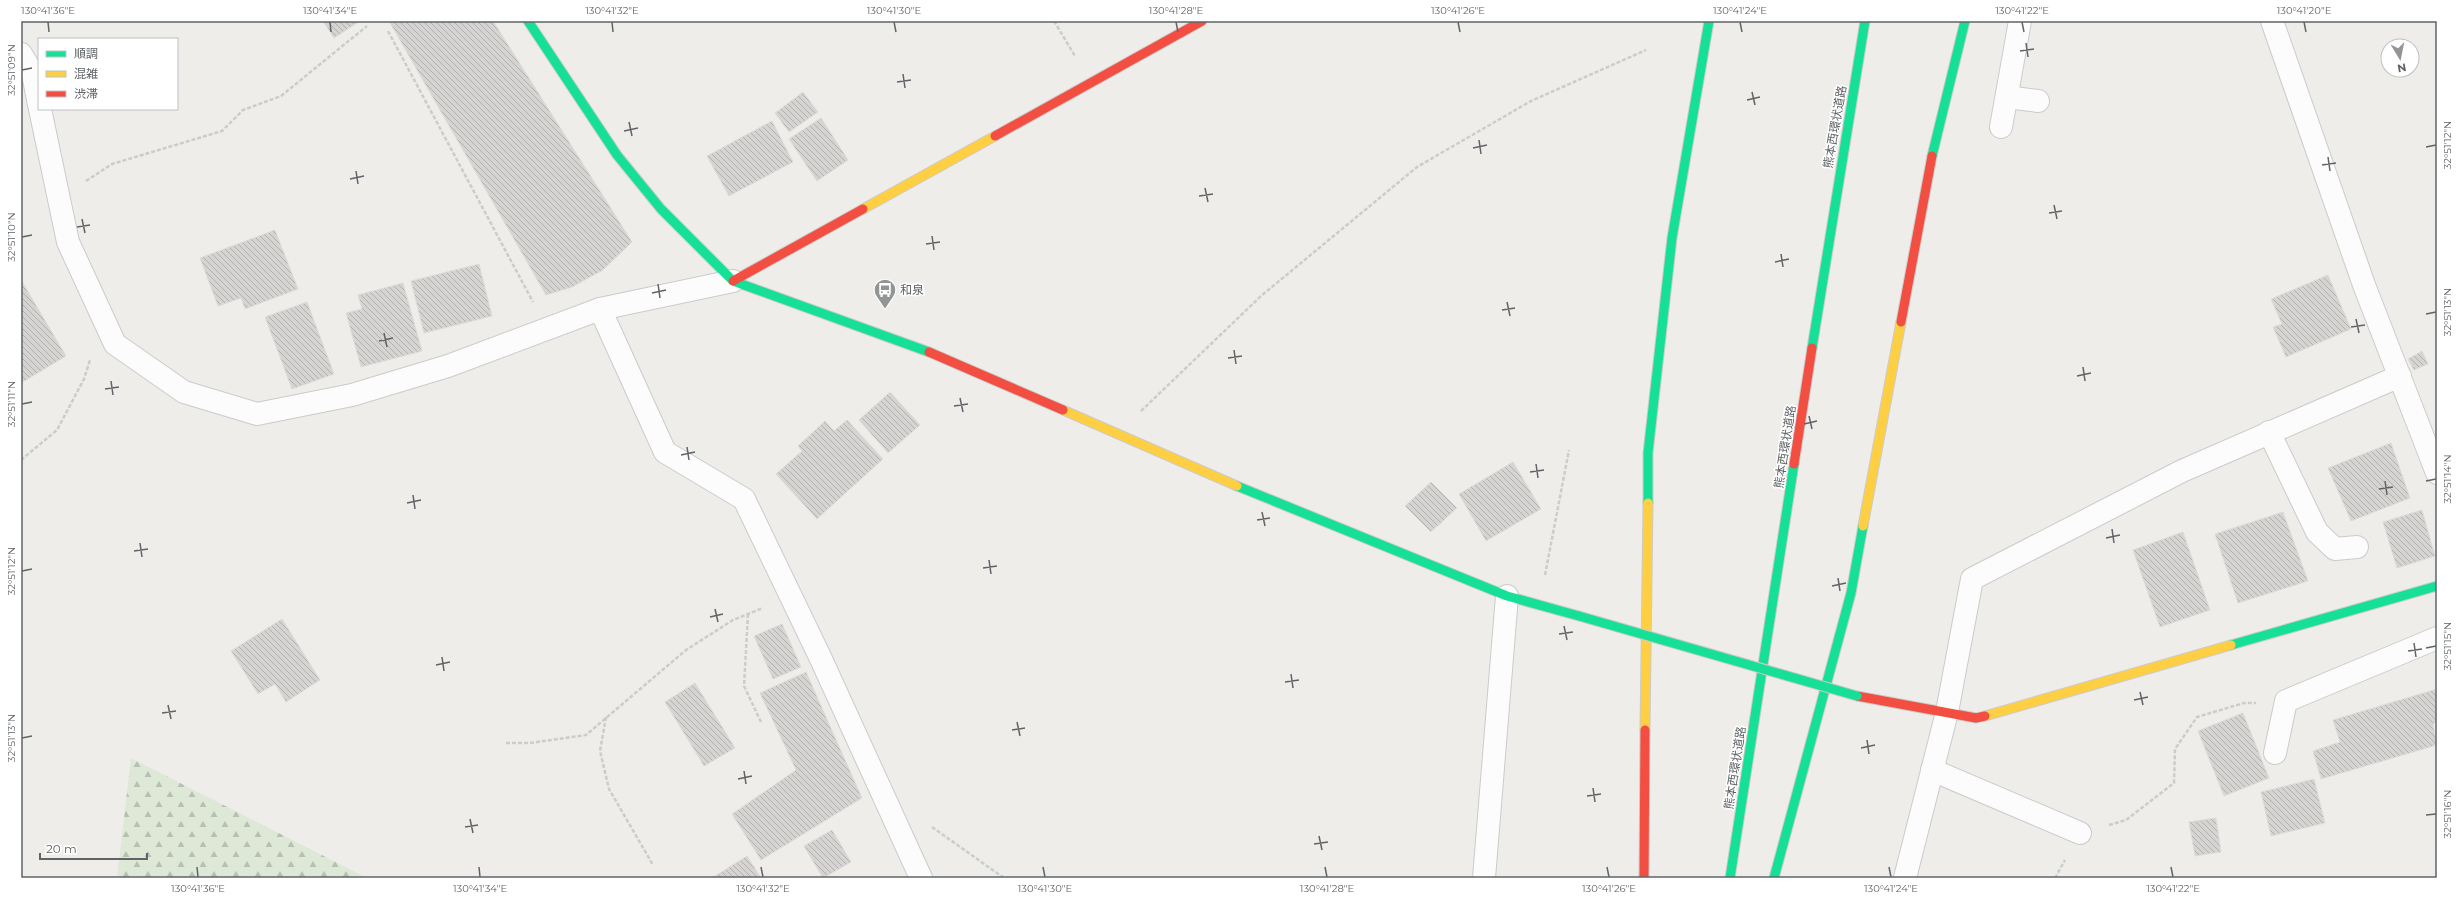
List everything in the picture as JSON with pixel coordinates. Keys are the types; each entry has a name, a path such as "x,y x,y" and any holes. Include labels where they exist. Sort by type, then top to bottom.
{"main road":[{"path":"528,21 622,161 661,209 733,281 934,354 1282,505 1507,596 1857,696 1976,718 2437,586"},
{"path":"733,281 1202,21"},
{"path":"1644,878 1648,453 1672,238 1708,21"},
{"name":"熊本西環状道路","path":"1730,878 1841,158 1865,21"},
{"path":"1774,878 1851,593 1930,164 1965,21"}],"street":[{"path":"2001,127 2020,21"},
{"path":"2272,21 2364,285 2437,473"},
{"path":"21,54 33,74 38,100"},
{"path":"2006,97 2038,101"},
{"path":"40,110 68,242 115,344 184,392 257,414 352,395 448,366 600,309 733,281"},
{"path":"600,309 665,452 744,499 921,878"},
{"path":"1905,878 1948,712 1972,579 2182,471 2400,376"},
{"path":"2269,432 2317,532 2335,549 2358,547"},
{"path":"1484,878 1507,596"},
{"path":"2275,753 2286,701 2437,638"},
{"path":"1932,770 2080,833"}],"path":[{"path":"1054,21 1090,83"},
{"path":"58,198 112,164 222,131 243,110 281,96 367,26"},
{"path":"388,32 472,192 529,294 546,330"},
{"path":"1118,434 1261,296 1417,167 1531,101 1646,50"},
{"path":"21,460 57,430 84,379 103,319"},
{"path":"1539,605 1569,450"},
{"path":"506,743 530,743 586,735 686,650 734,620 791,597"},
{"path":"748,614 744,686 761,722"},
{"path":"2080,833 2126,820 2174,783 2175,749 2197,717 2244,703 2286,701"},
{"path":"606,717 600,751 609,789 653,865"},
{"path":"893,820 931,826 1004,878"}],"green space":[{"path":"131,758 367,878 117,878"}],"building":[{"path":"323,21 360,21 334,38"},
{"path":"389,21 493,21 632,242 603,270 572,287 546,295"},
{"path":"803,92 818,112 789,132 775,113"},
{"path":"821,118 848,160 817,181 789,139"},
{"path":"772,121 793,162 729,196 707,156"},
{"path":"275,230 298,289 245,309 241,298 218,306 200,258"},
{"path":"479,264 492,316 424,333 411,281"},
{"path":"2328,275 2351,329 2286,357 2273,327 2282,324 2271,299"},
{"path":"21,280 66,356 21,383"},
{"path":"403,283 422,351 361,367 346,313 362,309 358,295"},
{"path":"307,302 334,374 292,389 265,317"},
{"path":"2422,351 2428,364 2414,370 2408,359"},
{"path":"890,392 920,425 888,453 859,420"},
{"path":"847,420 883,459 817,519 776,474 802,451 798,446 825,421 834,431"},
{"path":"2391,443 2410,498 2351,521 2328,468"},
{"path":"1513,462 1541,509 1486,541 1459,494"},
{"path":"1431,482 1457,508 1431,532 1405,506"},
{"path":"2422,510 2435,556 2397,568 2383,522"},
{"path":"2283,512 2308,581 2238,603 2215,534"},
{"path":"2183,532 2210,610 2160,627 2133,550"},
{"path":"282,619 320,680 286,702 275,684 258,694 231,651"},
{"path":"782,624 801,667 773,679 754,636"},
{"path":"806,672 862,798 761,860 732,814 796,770 760,693"},
{"path":"695,683 735,748 704,766 665,702"},
{"path":"2437,689 2437,722 2433,724 2437,745 2321,779 2313,751 2340,742 2333,720"},
{"path":"2243,713 2269,778 2224,796 2198,731"},
{"path":"2314,779 2325,823 2271,836 2261,792"},
{"path":"2216,818 2221,852 2195,856 2189,822"},
{"path":"832,830 851,862 823,878 804,846"},
{"path":"747,856 761,878 712,878"}],"traffic: fast":[{"path":"528,21 617,155 661,209 733,281 929,352"},
{"path":"1648,503 1648,453 1672,238 1709,21"},
{"path":"1812,348 1865,21"},
{"path":"1932,156 1965,21"},
{"path":"1730,878 1794,464"},
{"path":"1237,486 1507,596 1579,616"},
{"path":"1774,878 1851,593 1863,526"},
{"path":"2231,645 2437,586"},
{"path":"1579,616 1857,696"}],"traffic: slow":[{"path":"863,209 995,136"},
{"path":"1863,526 1901,322"},
{"path":"1063,410 1237,486"},
{"path":"1645,730 1648,503"},
{"path":"1985,716 2231,645"}],"traffic: jam":[{"path":"995,136 1202,21"},
{"path":"1901,322 1932,156"},
{"path":"733,281 863,209"},
{"path":"1794,464 1812,348"},
{"path":"929,352 1063,410"},
{"path":"1857,696 1976,718 1985,716"},
{"path":"1644,878 1645,730"}],"place":[{"name":"和泉","path":"885,310"}]}
